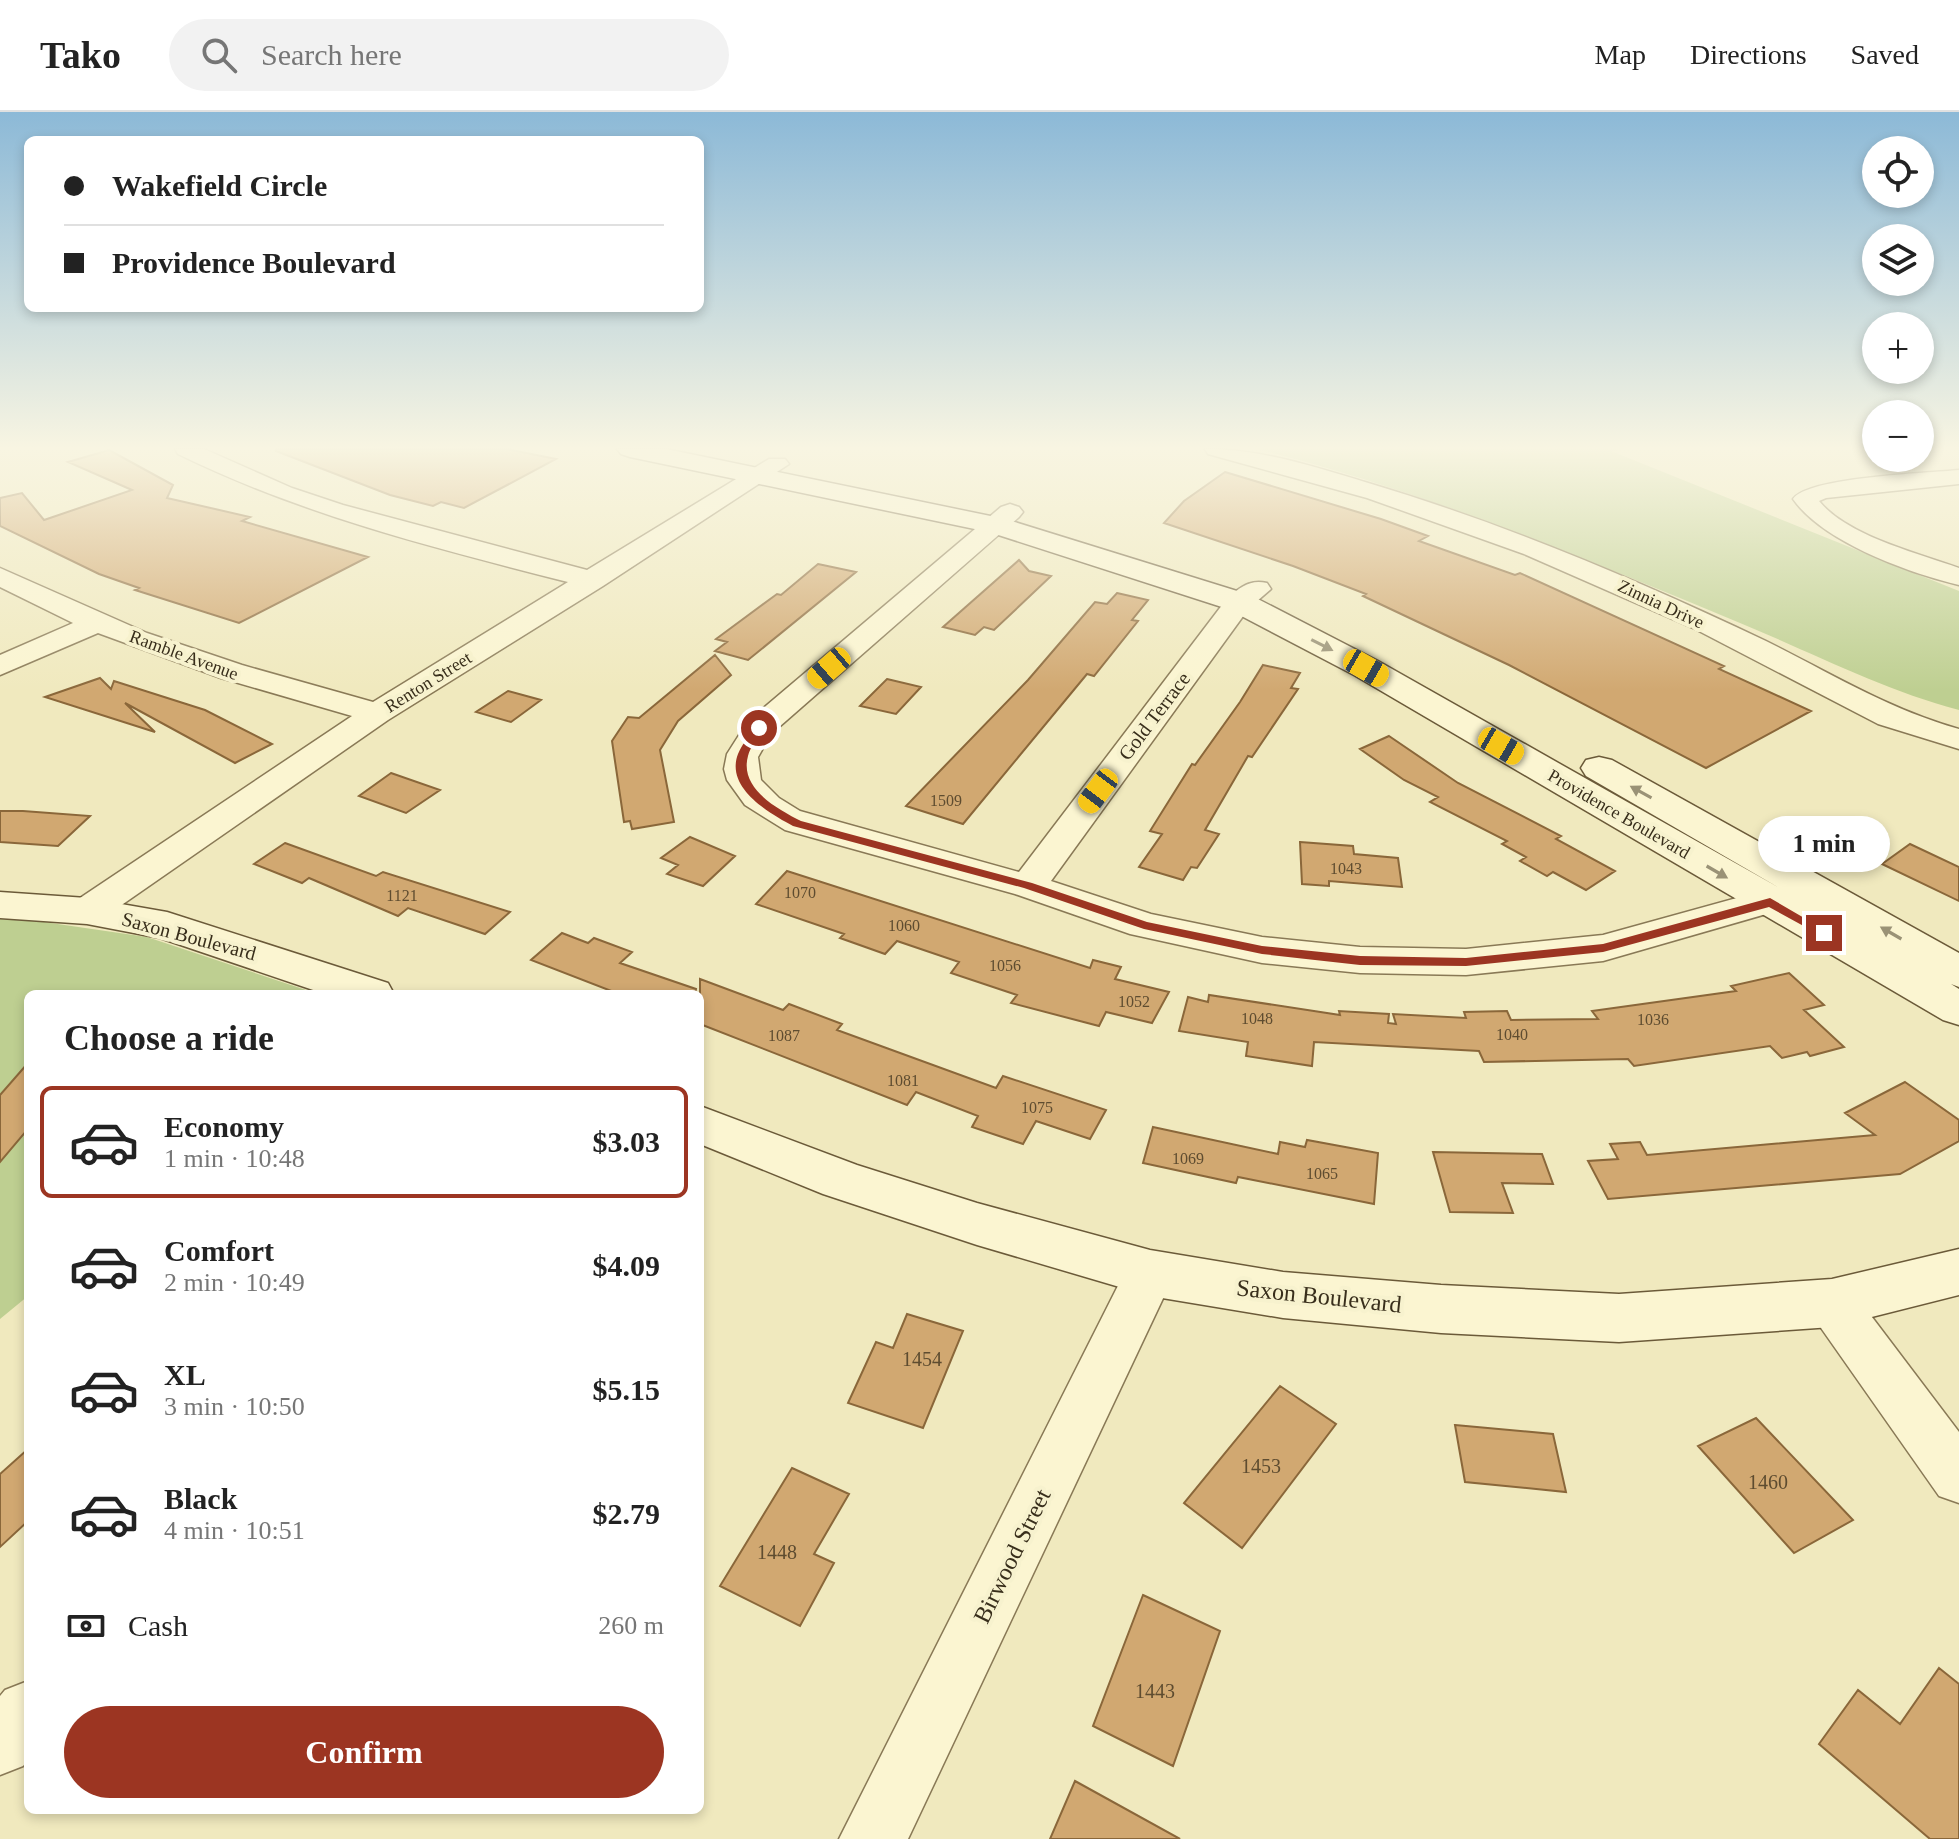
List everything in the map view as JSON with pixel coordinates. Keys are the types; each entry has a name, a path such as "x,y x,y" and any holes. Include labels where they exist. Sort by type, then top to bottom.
{"main road":[{"name":"Providence Boulevard","path":"1036,530 1248,596 1388,650 1959,972"},
{"name":"Providence Boulevard","path":"1248,596 1366,668 1959,1009"},
{"name":"Saxon Boulevard","path":"0,905 87,911 167,926 360,990"},
{"name":"Saxon Boulevard","path":"704,1126 841,1180 977,1224 1150,1273 1283,1295 1441,1309 1619,1318 1832,1303 1959,1272"}],"street":[{"path":"404,530 593,580"},
{"name":"Renton Street","path":"87,911 377,713 673,530"},
{"path":"990,530 759,728 742,757 743,780 766,807 797,823 1028,886 1144,925 1262,950 1360,960 1466,962 1603,948 1814,888"},
{"name":"Zinnia Drive","path":"1477,530 1529,547 1634,590 1907,725 1959,739"},
{"path":"1838,530 1959,577"},
{"name":"Ramble Avenue","path":"0,576 97,623 173,653 255,680 377,713"},
{"name":"Gold Terrace","path":"1028,886 1248,596"},
{"path":"0,666 97,623"},
{"name":"Birwood Street","path":"873,1839 1150,1273"},
{"path":"1832,1303 1959,1477"},
{"path":"0,1743 24,1717"}],"green space":[{"path":"1509,530 1806,530 1959,591 1959,710 1876,682"},
{"path":"0,919 37,921 147,937 306,990 24,990 24,1299 0,1319"}],"building":[{"path":"7,530 272,530 368,557 239,623 135,590 139,588 99,574"},
{"path":"1184,530 1410,530 1428,536 1419,541 1515,575 1520,573 1724,666 1719,669 1811,711 1706,768 1509,665 1363,596 1366,594"},
{"path":"1019,560 1029,571 1051,576 994,630 984,627 975,635 943,627"},
{"path":"818,564 856,572 748,660 715,651 727,642 716,639 777,594 781,595"},
{"path":"1117,593 1148,600 1132,620 1138,621 1094,676 1087,674 963,824 906,806 1028,680 1095,602 1107,604"},
{"path":"715,655 731,675 678,721 660,750 674,822 632,829 630,821 624,822 612,741 628,717 639,718"},
{"path":"1263,665 1300,673 1291,688 1298,689 1252,757 1248,756 1205,830 1219,834 1197,868 1191,867 1183,880 1139,867 1162,834 1150,831 1192,764 1195,765"},
{"path":"100,678 111,689 114,681 205,710 272,744 235,763 125,703 155,732 45,697"},
{"path":"887,679 921,687 896,714 860,706"},
{"path":"508,691 541,700 511,722 476,712"},
{"path":"1389,736 1458,783 1561,836 1556,839 1615,871 1586,890 1553,872 1547,876 1520,861 1526,857 1502,844 1507,841 1430,802 1438,797 1404,780 1360,749"},
{"path":"391,773 440,790 406,813 359,796"},
{"path":"0,811 90,816 58,846 0,842"},
{"path":"690,837 735,856 703,886 667,874 678,865 661,858"},
{"path":"1300,842 1353,846 1354,854 1398,858 1402,887 1329,881 1329,886 1302,884"},
{"path":"285,843 376,876 383,872 510,912 485,934 408,908 398,916 309,878 302,883 254,864"},
{"path":"1910,844 1959,867 1959,901 1882,864"},
{"path":"787,871 1090,968 1093,960 1121,967 1115,979 1169,992 1152,1023 1106,1012 1099,1026 1011,1003 1017,995 951,973 959,962 897,941 885,954 840,938 844,934 756,904"},
{"path":"562,933 588,943 594,938 632,952 620,963 696,989 609,990 531,960"},
{"path":"1789,973 1824,1005 1804,1010 1844,1047 1810,1056 1807,1052 1782,1058 1770,1046 1634,1066 1628,1059 1484,1062 1479,1051 1314,1042 1312,1066 1246,1056 1248,1042 1179,1031 1188,997 1208,1002 1209,995 1340,1015 1339,1011 1389,1014 1388,1023 1396,1024 1393,1014 1466,1018 1464,1012 1507,1011 1511,1020 1598,1019 1592,1011 1736,991 1731,986"},
{"path":"700,979 783,1010 789,1004 842,1024 837,1030 996,1088 1003,1076 1106,1110 1090,1139 1036,1121 1023,1144 972,1127 978,1116 916,1092 907,1105 704,1026 704,990 700,990"},
{"path":"24,1068 24,1134 0,1162 0,1095"},
{"path":"1905,1082 1959,1120 1959,1141 1900,1174 1608,1199 1588,1161 1618,1159 1610,1144 1640,1142 1647,1155 1875,1135 1845,1113"},
{"path":"1153,1127 1278,1154 1280,1142 1305,1147 1307,1140 1378,1153 1374,1204 1238,1177 1236,1183 1143,1163"},
{"path":"1433,1152 1542,1154 1553,1184 1502,1183 1513,1213 1450,1212"},
{"path":"907,1314 963,1331 923,1428 848,1403 876,1342 893,1348"},
{"path":"1280,1386 1336,1424 1242,1548 1184,1503"},
{"path":"1756,1418 1853,1520 1794,1553 1698,1446"},
{"path":"1455,1425 1553,1434 1566,1492 1465,1482"},
{"path":"24,1453 24,1525 0,1547 0,1474"},
{"path":"792,1468 849,1494 814,1554 834,1563 800,1626 720,1586"},
{"path":"1143,1595 1220,1631 1173,1766 1093,1726"},
{"path":"1939,1668 1959,1684 1959,1839 1930,1839 1819,1744 1858,1690 1900,1724"},
{"path":"1075,1781 1180,1839 1050,1839"}],"route":[{"path":"759,728 742,757 743,780 766,807 797,823 1028,886 1144,925 1262,950 1360,960 1466,962 1603,948 1770,902 1824,933"}]}
